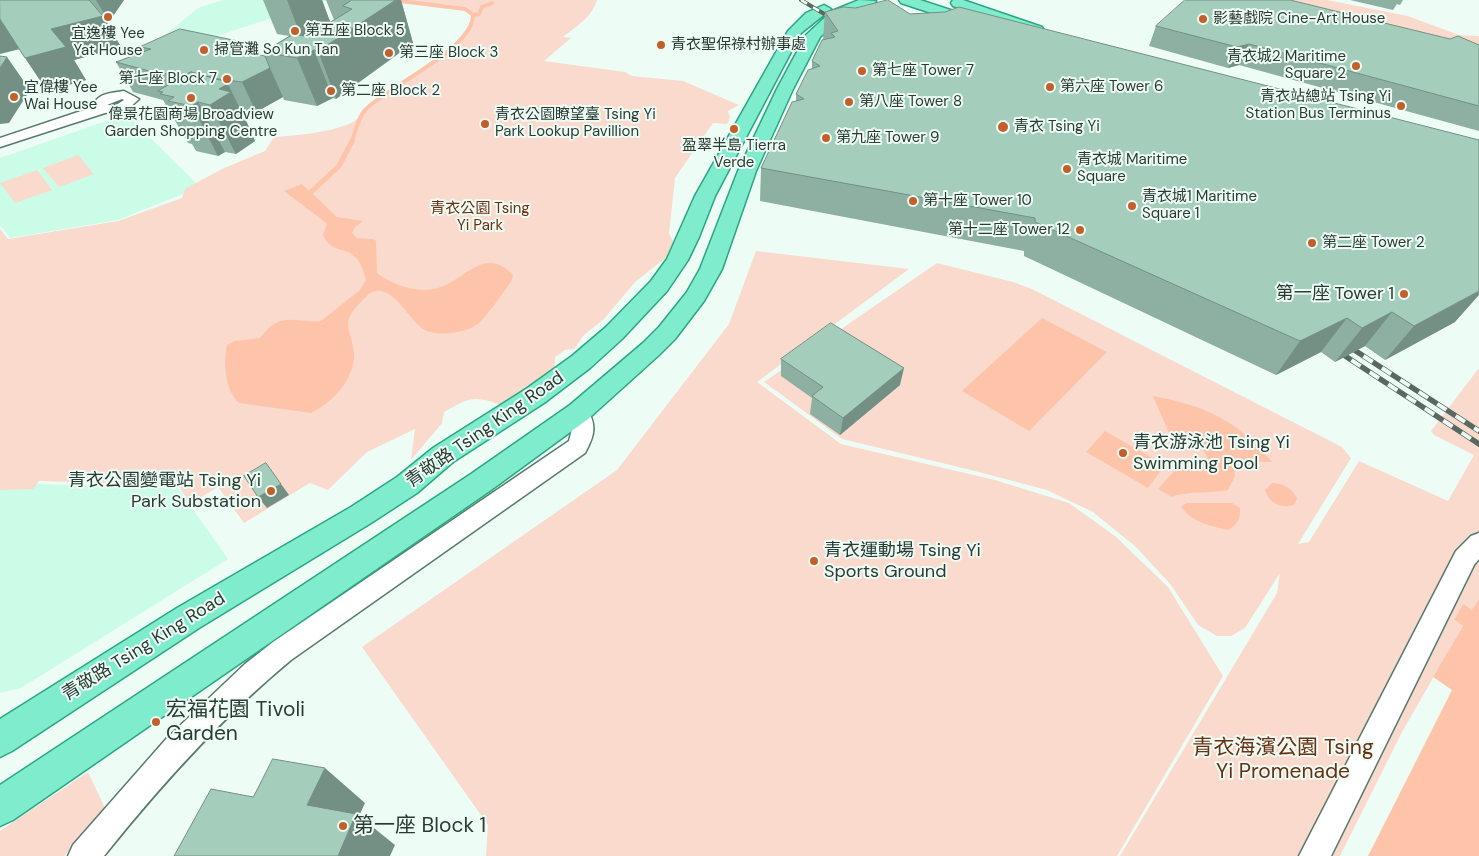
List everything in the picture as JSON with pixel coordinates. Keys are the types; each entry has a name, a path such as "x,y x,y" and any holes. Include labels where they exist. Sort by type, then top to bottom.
{"main road":[{"path":"0,807 481,482 579,412 651,350 696,296 711,268 731,185 781,59 795,31 811,16 846,0"},
{"path":"927,0 1045,38"},
{"path":"950,0 1045,38"},
{"path":"731,185 814,35 838,14 869,1"},
{"path":"900,1 956,17 1045,38"},
{"path":"781,59 807,49"},
{"name":"青敬路 Tsing King Road","path":"0,739 188,618 361,515 422,474 443,455 535,396 581,362 614,333 659,286 689,237 731,185"},
{"path":"422,474 438,472 452,465 536,412 555,405 569,404 579,412"}],"street":[{"path":"0,143 102,108"},
{"path":"84,856 151,776 210,713 247,678 282,651 578,447 585,430 584,420 579,412"},
{"path":"1315,856 1465,558 1479,543"}],"shaded area":[{"path":"223,0 329,0 210,38 176,44 164,36 198,8"},
{"path":"126,114 200,187 118,220 10,238 0,225 0,158"},
{"path":"302,184 337,217 363,221 355,227 352,233 357,238 373,239 376,241 377,273 398,285 430,290 448,284 475,267 493,263 503,267 513,275 512,280 479,323 466,330 441,334 425,330 419,326 401,305 387,293 380,291 372,292 358,305 349,318 348,329 354,354 351,372 341,389 327,403 311,413 239,403 234,398 226,376 225,360 227,345 235,341 260,338 267,329 281,321 321,321 360,290 366,280 357,259 351,254 333,247 323,235 327,224 284,191"},
{"path":"1042,318 1107,352 1029,431 962,391"},
{"path":"1153,396 1205,410 1219,417 1246,435 1272,462 1234,461 1235,476 1228,490 1172,497 1158,489 1178,467 1195,471 1203,468 1208,459 1198,446 1189,442 1172,440"},
{"path":"1105,431 1165,465 1148,488 1086,452"},
{"path":"0,483 178,488 228,559 21,688 0,693"},
{"path":"1272,483 1283,485 1290,489 1297,498 1295,504 1281,506 1273,502 1265,490"},
{"path":"1186,503 1232,503 1240,508 1240,516 1236,524 1228,530 1214,527 1191,517 1181,507"},
{"path":"1479,599 1479,856 1368,856 1452,690 1433,677 1463,626 1454,620 1463,604 1472,610"}],"green space":[{"name":"青衣公園 Tsing Yi Park","path":"387,0 597,0 588,16 563,37 571,38 544,61 625,72 632,76 683,81 739,105 728,111 730,118 727,124 713,123 675,178 669,233 677,249 635,282 604,319 584,335 574,349 565,350 555,357 554,375 507,407 481,399 462,402 444,412 442,423 411,460 415,429 367,452 328,490 310,483 244,523 218,487 190,504 178,485 39,481 33,489 0,490 0,229 8,239 118,221 182,198 185,189 222,169 265,151 274,137 322,132 353,122 374,101 442,55 474,20 470,12 447,6 448,4 436,6"},
{"path":"1228,0 1327,0 1408,16 1459,35 1479,36 1479,60"},
{"path":"78,155 94,174 59,187 43,168"},
{"path":"37,170 52,190 15,203 0,183"},
{"name":"青衣運動場 Tsing Yi Sports Ground","path":"756,251 909,269 757,382 841,444 995,480 1069,503 1115,536 1168,587 1223,676 1117,856 486,856 488,825 362,647 617,470 729,324"},
{"name":"青衣海濱公園 Tsing Yi Promenade","path":"937,263 1013,282 1032,289 1342,447 1351,458 1298,544 1309,542 1359,461 1448,501 1474,455 1434,435 1431,431 1479,368 1479,599 1472,610 1463,605 1454,620 1463,626 1402,732 1340,856 1120,856 1277,593 1280,573 1245,628 1231,636 1217,636 1198,625 1171,585 1136,547 1093,512 1047,490 842,439 764,382"},
{"path":"88,772 105,808 64,856 0,856 0,831"}],"building":[{"path":"0,0 89,0 103,16 51,29 66,47 25,58 0,19"},
{"path":"352,0 396,0 318,51 314,50 297,58 263,52 292,35 308,36 352,9 343,6"},
{"name":"青衣城1 Maritime Square 1","path":"888,0 910,14 945,12 959,7 1479,140 1479,291 1414,326 1392,312 1362,328 1347,318 1300,341 1035,222 1035,218 761,168 792,102 804,99 796,94 808,70 820,66 812,61 822,40 835,37 831,33 838,31 825,12 843,7 855,8"},
{"path":"1185,0 1290,0 1450,39 1458,36 1479,45 1479,106 1249,44 1237,47 1156,26"},
{"path":"180,29 238,41 236,42 240,42 232,47 265,56 270,68 242,82 218,79 191,72 186,76 153,72 116,62 151,49 140,47"},
{"path":"0,56 7,57 0,68"},
{"path":"191,72 227,82 224,83 228,84 219,89 231,92 210,105 198,102 192,106 168,101 174,97 160,94 163,92 158,91"},
{"path":"831,323 904,368 843,418 812,396 823,387 781,359"},
{"path":"266,463 281,484 258,497 244,476"},
{"path":"273,759 325,768 307,805 356,814 338,856 174,856 211,789 253,797"}],"waterway":[{"path":"392,0 465,9 473,15"},
{"path":"473,15 479,14 482,7 492,3"},
{"path":"352,142 365,110 376,100 445,54 469,28 473,15"},
{"path":"311,192 339,166 352,141"}],"railway":[{"path":"801,0 836,21"},
{"path":"1345,344 1479,431"},
{"path":"1333,348 1479,444"}],"place":[{"name":"宜逸樓 Yee Yat House","path":"108,17"},
{"name":"影藝戲院 Cine-Art House","path":"1203,19"},
{"name":"第五座 Block 5","path":"295,31"},
{"name":"青衣聖保祿村辦事處","path":"661,45"},
{"name":"掃管灘 So Kun Tan","path":"204,50"},
{"name":"第三座 Block 3","path":"389,53"},
{"name":"青衣城2 Maritime Square 2","path":"1356,66"},
{"name":"第七座 Tower 7","path":"862,71"},
{"name":"第七座 Block 7","path":"227,79"},
{"name":"第六座 Tower 6","path":"1050,87"},
{"name":"第二座 Block 2","path":"331,91"},
{"name":"宜偉樓 Yee Wai House","path":"14,97"},
{"name":"偉景花園商場 Broadview Garden Shopping Centre","path":"191,98"},
{"name":"第八座 Tower 8","path":"849,102"},
{"name":"青衣站總站 Tsing Yi Station Bus Terminus","path":"1401,106"},
{"name":"青衣公園瞭望臺 Tsing Yi Park Lookup Pavillion","path":"485,124"},
{"name":"青衣 Tsing Yi","path":"1003,127"},
{"name":"盈翠半島 Tierra Verde","path":"734,129"},
{"name":"第九座 Tower 9","path":"826,138"},
{"name":"青衣城 Maritime Square","path":"1067,169"},
{"name":"第十座 Tower 10","path":"913,201"},
{"name":"青衣城1 Maritime Square 1","path":"1132,206"},
{"name":"第十二座 Tower 12","path":"1080,230"},
{"name":"第二座 Tower 2","path":"1312,243"},
{"name":"第一座 Tower 1","path":"1404,294"},
{"name":"青衣游泳池 Tsing Yi Swimming Pool","path":"1123,453"},
{"name":"青衣公園變電站 Tsing Yi Park Substation","path":"271,491"},
{"name":"青衣運動場 Tsing Yi Sports Ground","path":"814,561"},
{"name":"宏福花園 Tivoli Garden","path":"156,722"},
{"name":"第一座 Block 1","path":"343,826"}]}
